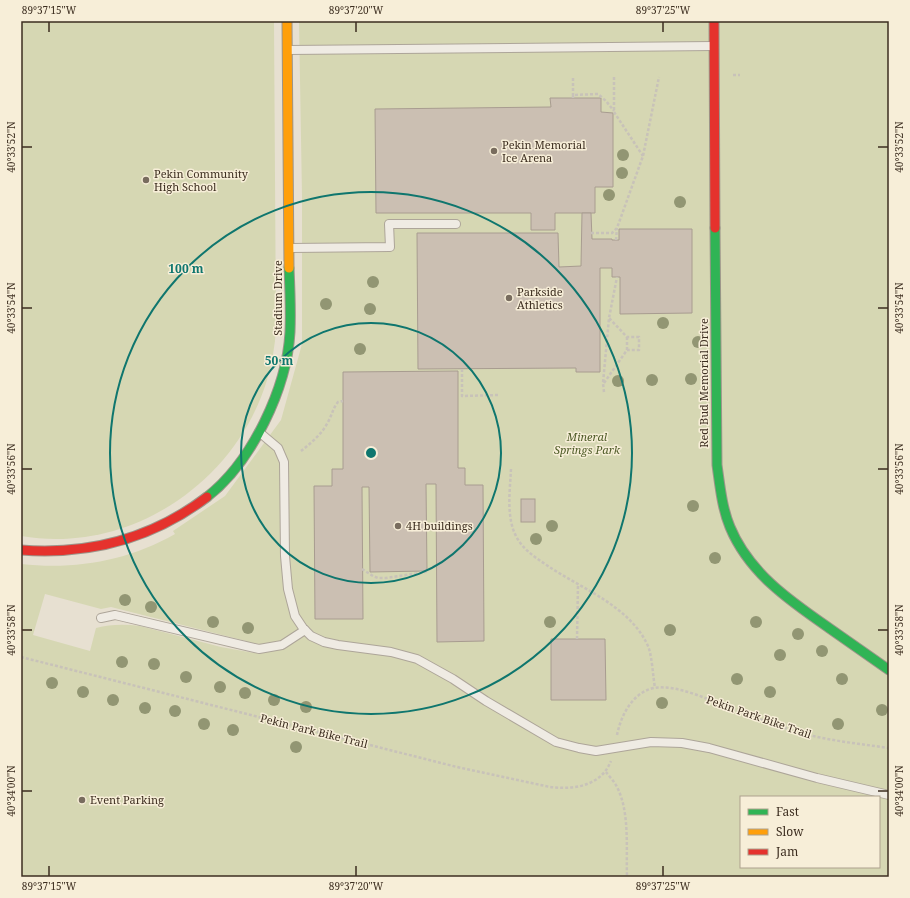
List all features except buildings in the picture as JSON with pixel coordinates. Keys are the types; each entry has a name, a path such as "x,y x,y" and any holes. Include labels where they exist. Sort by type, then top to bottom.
{"street":[{"name":"Stadium Drive","path":"21,550 64,551 103,546 141,534 162,524 198,504 212,492 239,463 260,432 276,398 282,380 289,347 291,312 287,21"},
{"name":"Red Bud Memorial Drive","path":"714,21 717,465 726,516 734,537 748,559 775,588 812,617 889,670"}],"lane":[{"path":"288,50 714,46"},
{"path":"290,248 390,247 389,224 456,224"},
{"path":"260,432 278,448 284,462 285,556 288,589 296,616 311,636 324,642 390,652 417,659 454,679 486,701 556,742 596,751 652,742 682,742 889,796"},
{"path":"101,618 115,615 259,649 282,645 305,630"}],"path":[{"path":"614,77 614,112"},
{"path":"616,240 617,228 643,156 659,77"},
{"path":"573,78 573,96 598,94 606,101 614,112 643,156"},
{"path":"591,233 612,233 617,228"},
{"path":"604,392 603,383 609,318 617,277"},
{"path":"603,383 627,350 627,337 609,318"},
{"path":"627,337 639,337 639,350 627,350"},
{"path":"462,369 462,396 498,395"},
{"path":"301,451 328,424 334,407 338,402 343,401"},
{"path":"511,469 509,497 510,518 518,540 529,553 619,611 640,630 649,648 654,688"},
{"path":"362,569 378,578 386,578 425,572 436,565"},
{"path":"576,639 578,584"},
{"name":"Pekin Park Bike Trail","path":"21,657 508,779 550,787 566,788 588,784 604,774 612,760 617,732 622,718 631,701 644,691 654,688 664,687 687,692 805,734 889,748"},
{"path":"606,772 616,786 622,800 625,815 627,877"}],"green space":[{"name":"Pekin Community High School","path":"21,21 274,21 276,329 269,374 252,417 231,450 204,480 173,504 138,522 101,534 61,539 21,536"},
{"name":"Mineral Springs Park","path":"299,21 889,21 889,877 21,877 21,564 61,566 81,564 120,557 139,551 175,534 173,531 225,496 281,420 302,344 302,196","holes":["45,594 101,609 111,607 246,641 254,653 221,647 134,625 113,625 96,628 90,651 33,635"]}],"traffic: fast":[{"path":"715,228 717,465 720,489 727,520 738,543 748,558 772,585 800,607 889,670"},
{"path":"207,497 239,464 252,444 274,400 282,376 290,332 289,268"}],"traffic: slow":[{"path":"287,21 289,268"}],"traffic: jam":[{"path":"714,21 715,228"},
{"path":"21,550 71,550 119,541 165,523 207,497"}],"place":[{"name":"Pekin Memorial Ice Arena","path":"494,151"},
{"name":"Pekin Community High School","path":"146,180"},
{"name":"Parkside Athletics","path":"509,298"},
{"name":"4H buildings","path":"398,526"},
{"name":"Event Parking","path":"82,800"}]}
